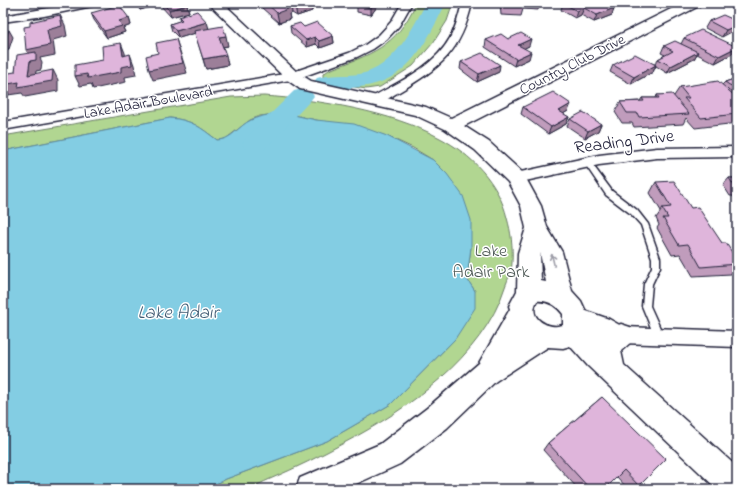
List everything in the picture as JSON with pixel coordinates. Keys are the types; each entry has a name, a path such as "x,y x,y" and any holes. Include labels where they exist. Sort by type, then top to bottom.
{"street":[{"path":"6,19 72,8 92,3"},
{"path":"215,3 292,76 306,85 420,111 451,125 482,146 516,178 531,206 537,228 551,252 561,296"},
{"name":"Lake Adair Boulevard","path":"3,126 265,82 292,76 353,55 369,47 383,37 395,24 407,3"},
{"path":"376,100 428,69 446,54 459,35 465,17 467,3"},
{"name":"Country Club Drive","path":"451,125 694,3"},
{"path":"6,19 15,4"},
{"name":"Reading Drive","path":"516,178 587,162 657,153 737,152"},
{"path":"537,228 528,253 525,322 529,326 566,329 599,336 621,335 737,339"},
{"path":"312,489 390,454 437,418 487,372 566,329 573,308 561,296 550,292 539,291 525,303 487,372"},
{"path":"566,329 737,487"},
{"path":"605,366 608,361 608,350 613,341 621,335"}],"lane":[{"path":"587,162 609,193 634,212 644,224 656,258 656,267 648,284 646,306 658,337"}],"green space":[{"path":"416,3 453,3 447,21 433,43 413,66 380,87 366,89 330,83 323,79 323,74 329,70 370,54 391,40 400,30"},
{"name":"Lake Adair Park","path":"264,96 308,100 354,108 377,114 420,129 440,138 462,152 482,171 498,193 510,229 512,265 509,278 494,312 479,336 461,358 440,379 417,398 368,430 308,462 256,486 237,490 206,489 226,479 327,441 391,404 455,339 475,291 467,279 471,247 433,160 413,148 387,136 285,113 260,116 250,120 224,140 217,140 190,122 170,118 3,151 3,136 231,97"}],"water":[{"name":"Lake Adair","path":"285,113 316,120 354,124 387,136 433,160 447,174 463,196 471,220 471,247 467,279 475,291 475,308 455,339 391,404 327,441 226,479 206,489 3,489 3,151 170,118 190,122 217,140 227,138 255,118"}],"building":[{"path":"162,3 185,3 187,5 169,10"},
{"path":"266,3 290,3 284,5 288,9 277,13"},
{"path":"291,3 306,3 295,7"},
{"path":"359,3 374,3 371,8 357,5"},
{"path":"503,3 523,3 524,6 503,5"},
{"path":"563,3 605,3 614,8 597,15 584,8 577,11"},
{"path":"119,5 129,18 119,21 122,26 104,31 91,13"},
{"path":"197,11 207,22 176,31 170,24 182,20 179,17"},
{"path":"60,15 62,26 47,30 50,45 26,50 24,27 30,26 30,22"},
{"path":"723,15 732,19 737,16 737,25 726,30 709,21"},
{"path":"317,22 333,36 319,41 315,37 306,40 290,26 300,23 304,27"},
{"path":"223,26 226,36 219,37 226,55 203,59 194,31"},
{"path":"9,30 4,42 3,43 3,31"},
{"path":"701,30 737,47 719,56 684,38"},
{"path":"521,33 531,39 518,45 531,52 516,59 486,40 501,34 508,39"},
{"path":"176,39 183,63 149,70 146,56 158,53 156,43"},
{"path":"675,41 698,52 671,66 658,59 673,51 664,46"},
{"path":"121,43 123,56 130,54 132,65 121,67 121,72 88,78 87,74 75,76 75,65 103,60 102,46"},
{"path":"36,52 36,60 30,61 28,75 53,70 52,81 18,87 19,82 3,85 3,74 15,72 17,55"},
{"path":"482,53 500,65 479,74 461,62"},
{"path":"635,54 656,65 634,77 613,65"},
{"path":"737,78 737,90 725,82"},
{"path":"718,81 737,98 737,114 701,118 684,98 689,98 680,87"},
{"path":"553,92 571,104 559,111 569,117 551,127 523,107"},
{"path":"672,94 689,114 639,117 637,113 627,113 620,102 644,101 642,98 659,98 657,95"},
{"path":"583,112 601,124 588,131 570,119"},
{"path":"729,178 737,178 737,189 736,189"},
{"path":"674,181 691,208 698,207 722,243 726,243 737,260 737,264 701,267 688,244 679,245 663,218 668,218 662,208 671,207 656,182"},
{"path":"602,397 666,459 639,486 624,470 605,489 590,489 548,443"}],"waterway":[{"path":"325,83 368,79 392,68 410,49 436,3"},
{"path":"255,144 302,96"}]}
